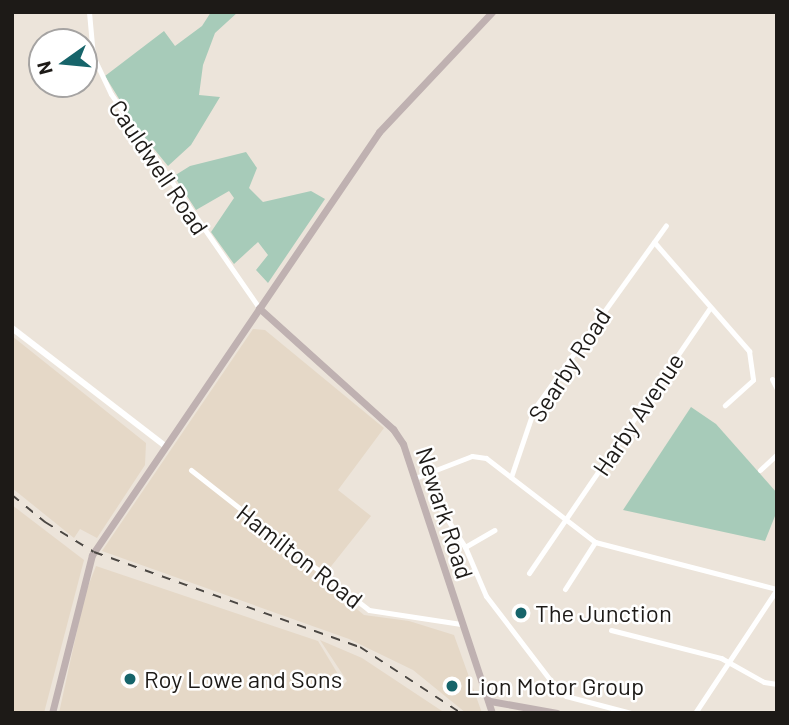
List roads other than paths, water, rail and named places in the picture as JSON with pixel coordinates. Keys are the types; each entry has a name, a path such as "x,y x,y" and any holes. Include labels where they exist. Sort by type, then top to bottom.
{"main road":[{"path":"52,713 92,555 164,444 393,113 492,12"},
{"name":"Newark Road","path":"259,308 393,429 415,478 492,713"},
{"path":"490,701 557,713"}],"street":[{"name":"Cauldwell Road","path":"89,12 93,56 111,94 259,308"},
{"name":"Searby Road","path":"511,477 534,410 666,225"},
{"path":"654,242 749,351 753,380 725,405"},
{"name":"Harby Avenue","path":"529,573 710,307"},
{"path":"12,328 164,444"},
{"path":"772,379 777,388"},
{"path":"760,470 777,454"},
{"path":"415,478 471,456 486,458 595,542 777,589 695,713"},
{"name":"Hamilton Road","path":"191,470 369,610 461,624"},
{"name":"Newark Road","path":"429,472 439,506 465,547 486,596 566,696 631,713"},
{"path":"465,547 494,530"},
{"path":"565,589 595,542"},
{"path":"611,630 728,662 764,682 777,684"}],"railway":[{"path":"12,495 45,522 94,552 360,647 461,713"}],"place":[{"name":"The Junction","path":"521,613"},
{"name":"Roy Lowe and Sons","path":"130,679"},
{"name":"Lion Motor Group","path":"452,686"}]}
